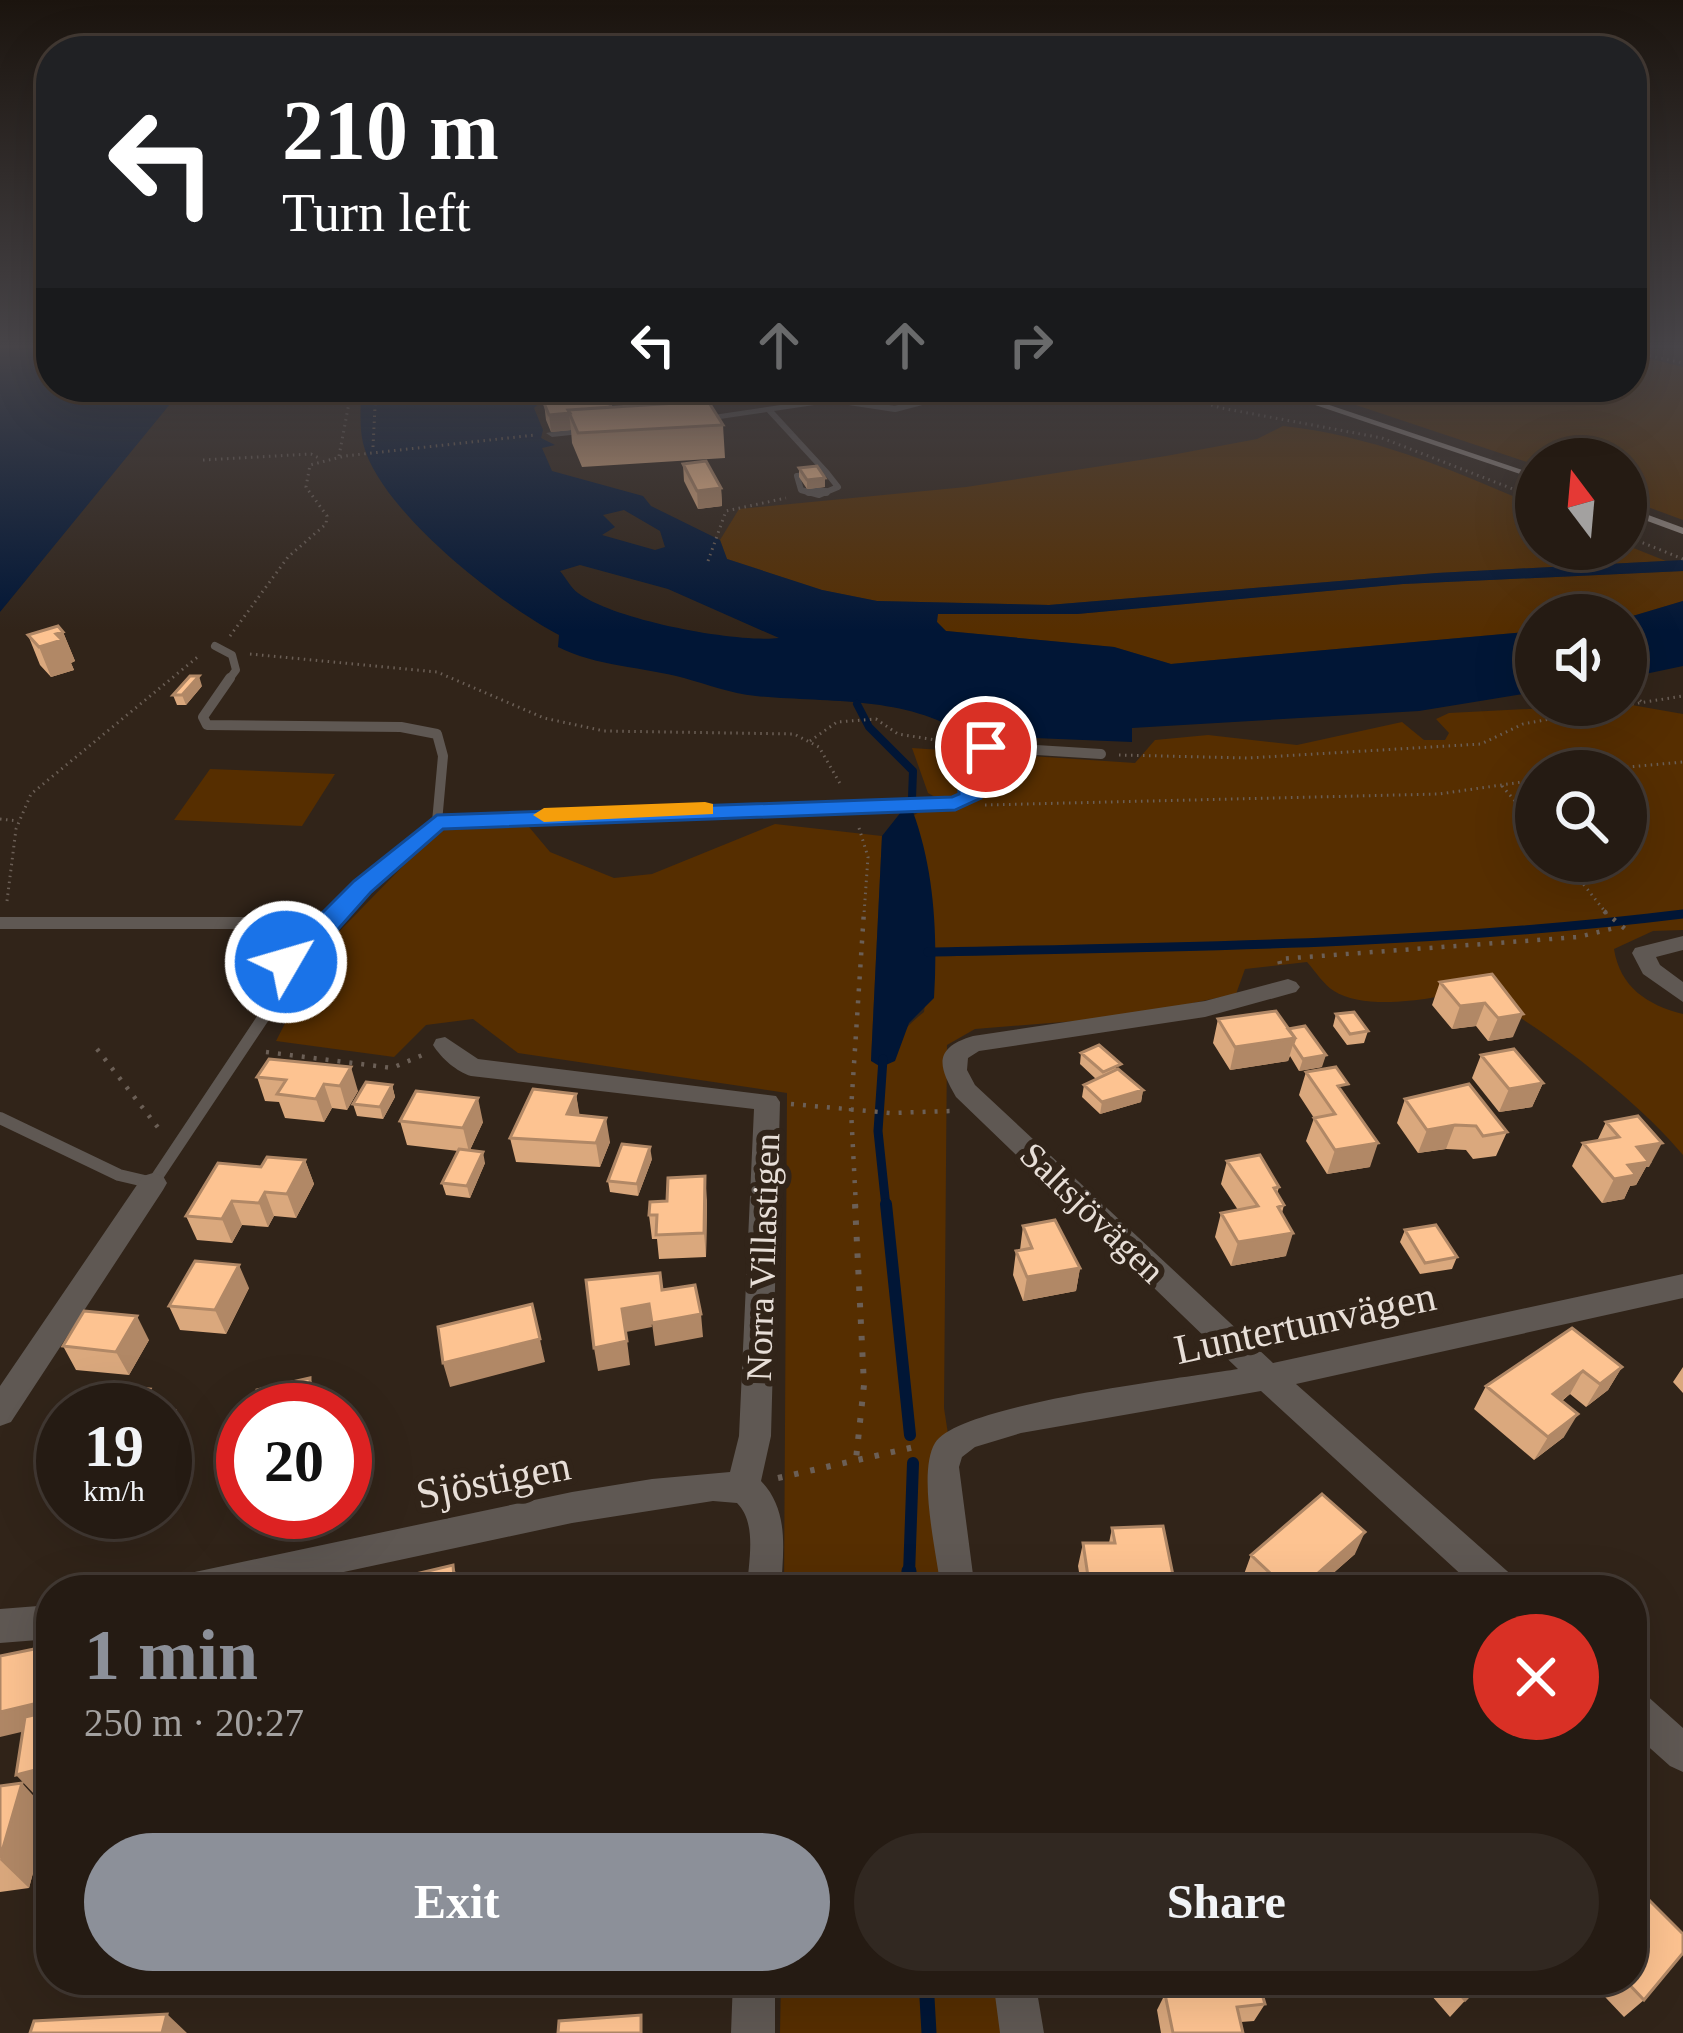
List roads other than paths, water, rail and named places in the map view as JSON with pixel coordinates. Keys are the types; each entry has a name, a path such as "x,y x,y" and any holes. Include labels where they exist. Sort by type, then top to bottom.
{"street":[{"path":"1683,943 1643,953 1651,969 1683,994"},
{"name":"Saltsjövägen","path":"1288,987 1204,1010 973,1044 956,1054 954,1070 957,1081 982,1106 1267,1377 1486,1575"},
{"name":"Norra Villastigen","path":"445,1045 471,1066 767,1102 755,1436 743,1487"},
{"path":"0,1412 152,1183"},
{"name":"Luntertunvägen","path":"956,1575 943,1484 948,1449 965,1436 1021,1419 1267,1377 1683,1286"},
{"name":"Sjöstigen","path":"261,1575 675,1487 727,1483 743,1487"},
{"path":"743,1487 762,1509 764,1575"},
{"path":"0,1626 36,1623"},
{"path":"1647,1721 1683,1753"},
{"path":"753,2033 754,1995"},
{"path":"1016,1995 1022,2033"}],"lane":[{"path":"797,441 827,473 835,490 806,493 795,478 827,473"},
{"path":"215,646 232,655 236,670 203,717 207,725 401,727 436,734 442,754 434,807 437,822"},
{"path":"286,962 300,956 363,886 437,822 961,802 970,798 969,762 979,750 1031,747 1102,754"},
{"path":"0,919 53,924 168,925 205,919 268,923 282,935 286,962 275,1000 152,1183 119,1175 0,1118"}],"water":[{"path":"0,441 140,441 0,612"},
{"path":"363,441 547,441 555,445 542,448 552,471 643,496 651,506 720,540 727,559 822,590 877,601 1049,605 1437,573 1647,570 1647,562 1683,560 1683,571 1403,584 1077,614 938,614 937,622 946,631 1114,647 1171,664 1515,633 1515,695 1419,711 1132,728 1132,742 965,735 942,722 891,707 746,695 558,647 559,635 475,578 416,525 374,469","holes":["624,510 660,531 665,547 655,550 602,535 615,527 603,515","580,565 668,589 779,638 706,633 618,612 578,593 560,571"]},
{"path":"1683,601 1683,666 1647,674 1647,612"},
{"path":"901,812 913,812 930,879 934,998 909,1023 895,1061 881,1067 871,1061 882,836"}],"waterway":[{"path":"857,704 869,727 913,771 912,798"},
{"path":"928,952 1401,938 1683,914"},
{"path":"883,1059 878,1131 886,1207"},
{"path":"886,1204 910,1435"},
{"path":"909,1574 913,1463"},
{"path":"909,1571 909,1575"},
{"path":"927,1995 929,2033"}],"railway":[{"path":"1429,441 1515,470"},
{"path":"1647,518 1683,531"}]}
